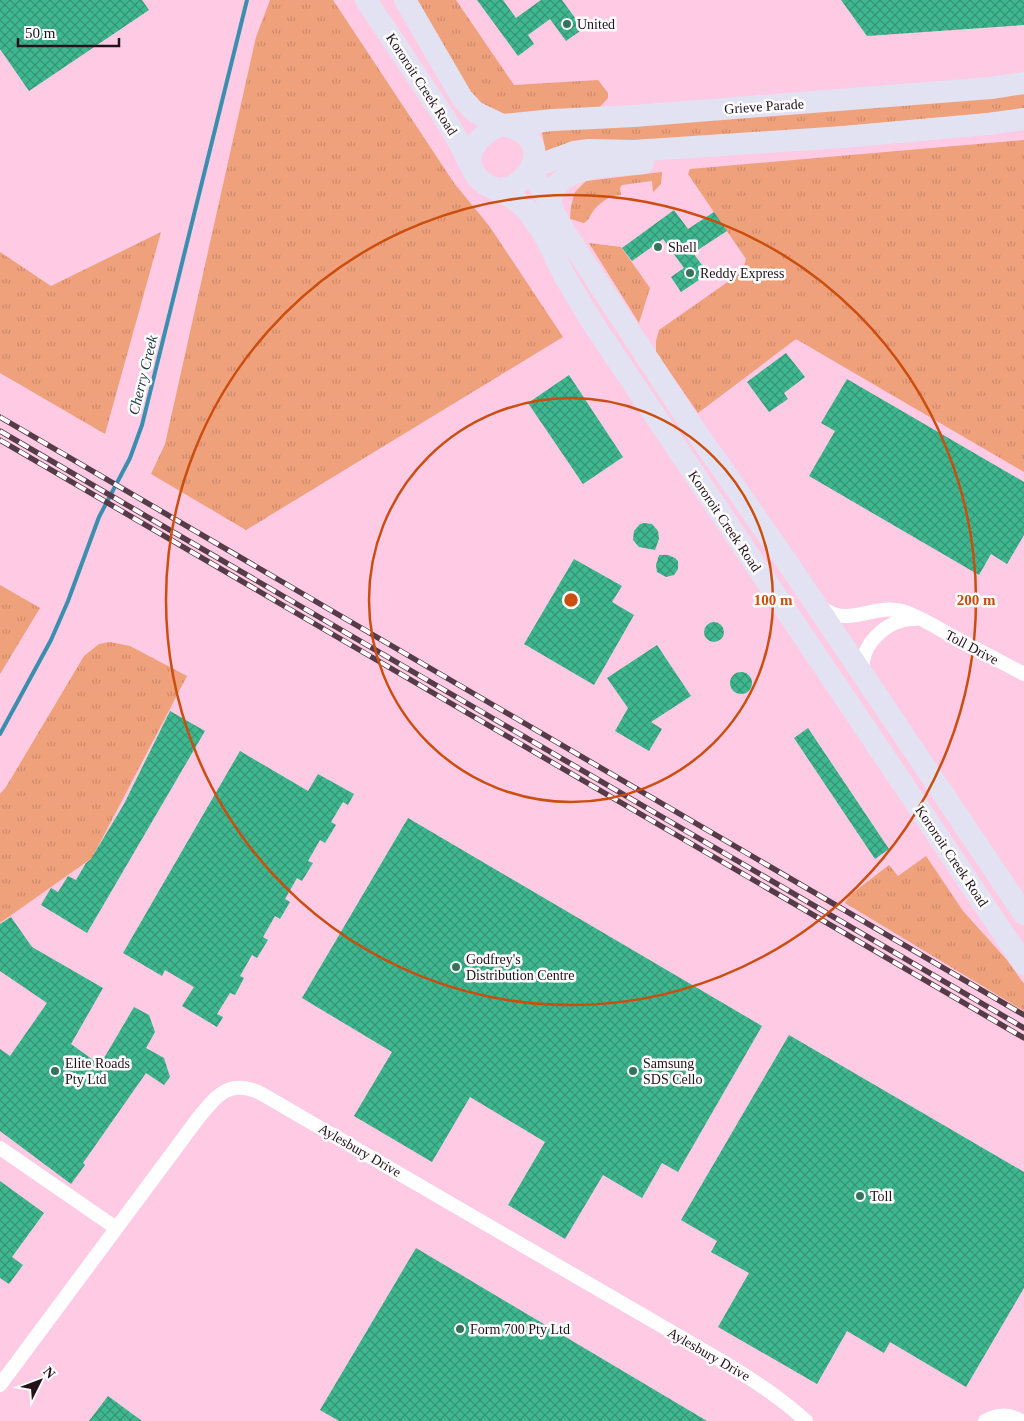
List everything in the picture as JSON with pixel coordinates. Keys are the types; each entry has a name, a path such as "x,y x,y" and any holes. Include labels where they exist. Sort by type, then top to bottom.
{"main road":[{"name":"Kororoit Creek Road","path":"366,0 448,124 481,178 520,203 535,220 565,277 592,322 1024,964"},
{"name":"Kororoit Creek Road","path":"405,0 458,94 475,112 503,125"},
{"name":"Grieve Parade","path":"503,125 991,88 1024,83"},
{"path":"532,168 534,152 529,140 518,130 503,125 489,130 476,143 470,160 481,178 502,188 522,180 532,168 581,151 633,151 672,154 804,149 844,137 1024,119"},
{"path":"552,209 551,201 555,190 562,180 573,173 672,154"},
{"name":"Kororoit Creek Road","path":"532,168 564,231 679,406 804,587 1024,914"}],"street":[{"name":"Toll Drive","path":"804,587 823,609 835,615 855,616 878,610 902,612 921,619 1024,674"},
{"path":"870,686 863,672 868,650 874,638 883,630 901,620 921,619"},
{"name":"Aylesbury Drive","path":"0,1385 198,1117 224,1092 242,1087 252,1089 744,1374 793,1409 806,1421"},
{"path":"0,1148 116,1228"},
{"path":"985,1421 995,1416 1004,1415 1012,1416 1021,1421"}],"green space":[{"path":"270,0 333,0 454,183 490,227 563,337 246,530 151,474 165,444 256,37"},
{"path":"416,0 456,0 514,85 598,80 608,93 608,98 598,109 500,115 488,109 473,96"},
{"path":"1024,92 1024,110 546,153 542,133 553,128"},
{"path":"1024,140 1024,472 796,339 698,413 656,352 659,330 742,272 746,259 688,174 690,169"},
{"path":"662,172 661,184 653,192 652,181 622,185 620,188 621,195 613,196 601,203 584,223 570,219 575,192 586,181"},
{"path":"161,232 105,434 0,373 0,252 51,286"},
{"path":"589,243 621,247 650,288 639,323"},
{"path":"0,585 40,608 0,674"},
{"path":"110,642 130,646 187,676 92,858 0,923 0,794 84,656 99,644"},
{"path":"926,856 963,911 1007,960 1024,984 1024,1011 845,903 850,895 889,865 898,876"}],"building":[{"path":"0,0 142,0 149,10 29,91 0,49"},
{"path":"477,0 503,0 516,18 541,0 562,0 583,29 566,41 550,19 528,35 534,44 518,56"},
{"path":"841,0 1024,0 1024,25 867,36"},
{"path":"674,210 688,229 714,212 727,231 693,253 705,269 701,271 705,276 681,292 671,277 684,268 663,239 632,261 622,248"},
{"path":"786,353 805,377 784,393 788,399 769,412 747,382"},
{"path":"569,375 623,457 583,484 528,403"},
{"path":"847,379 1024,482 1024,535 1007,564 991,554 979,575 809,476 835,431 821,423"},
{"path":"640,524 652,524 658,531 659,539 655,550 639,547 633,540 634,531"},
{"path":"659,555 668,555 678,561 678,569 674,575 666,577 657,572 656,565"},
{"path":"574,559 622,586 612,602 634,615 594,685 524,644"},
{"path":"714,622 721,625 724,632 721,639 714,642 707,639 704,632 707,625"},
{"path":"657,645 691,696 651,722 662,729 649,751 615,731 628,708 607,678"},
{"path":"741,672 749,675 752,683 749,691 741,694 733,691 730,683 733,675"},
{"path":"170,711 205,731 87,933 41,905 51,888 58,892 68,876 76,880 86,863 91,859 124,804"},
{"path":"808,728 889,849 875,859 794,738"},
{"path":"240,751 308,791 318,774 354,794 348,805 343,802 331,822 336,825 325,843 320,840 308,861 313,863 302,881 297,878 285,899 290,902 280,919 275,916 263,937 268,940 257,958 252,955 240,976 244,978 235,995 230,993 217,1014 223,1017 217,1027 182,1006 194,987 165,970 162,976 123,953"},
{"path":"408,818 762,1026 678,1172 662,1163 642,1198 603,1175 565,1239 508,1205 545,1142 470,1097 432,1162 354,1116 392,1052 302,998"},
{"path":"11,917 32,947 103,988 71,1044 100,1065 134,1007 149,1015 155,1032 146,1048 164,1058 170,1077 164,1085 146,1073 83,1163 85,1165 71,1184 0,1131 0,1049 10,1056 47,1003 0,971 0,924"},
{"name":"Toll","path":"789,1035 1024,1172 1024,1288 966,1387 890,1342 884,1353 847,1331 817,1384 718,1327 749,1273 711,1252 717,1241 681,1220"},
{"path":"0,1181 44,1213 12,1257 23,1265 9,1284 0,1278"},
{"name":"Form 700 Pty Ltd","path":"416,1248 707,1421 339,1421 320,1410"},
{"path":"108,1396 142,1421 89,1421"}],"waterway":[{"name":"Cherry Creek","path":"0,734 51,640 68,601 99,517 130,458 142,425 247,0"}],"railway":[{"path":"0,417 1024,1015"},
{"path":"0,431 1024,1028"},
{"path":"0,440 1024,1038"}],"place":[{"name":"United","path":"567,24"},
{"name":"Shell","path":"658,247"},
{"name":"Reddy Express","path":"690,273"},
{"name":"Godfrey's Distribution Centre","path":"456,967"},
{"name":"Elite Roads Pty Ltd","path":"55,1071"},
{"name":"Samsung SDS Cello","path":"633,1071"},
{"name":"Toll","path":"860,1196"},
{"name":"Form 700 Pty Ltd","path":"460,1329"}]}
